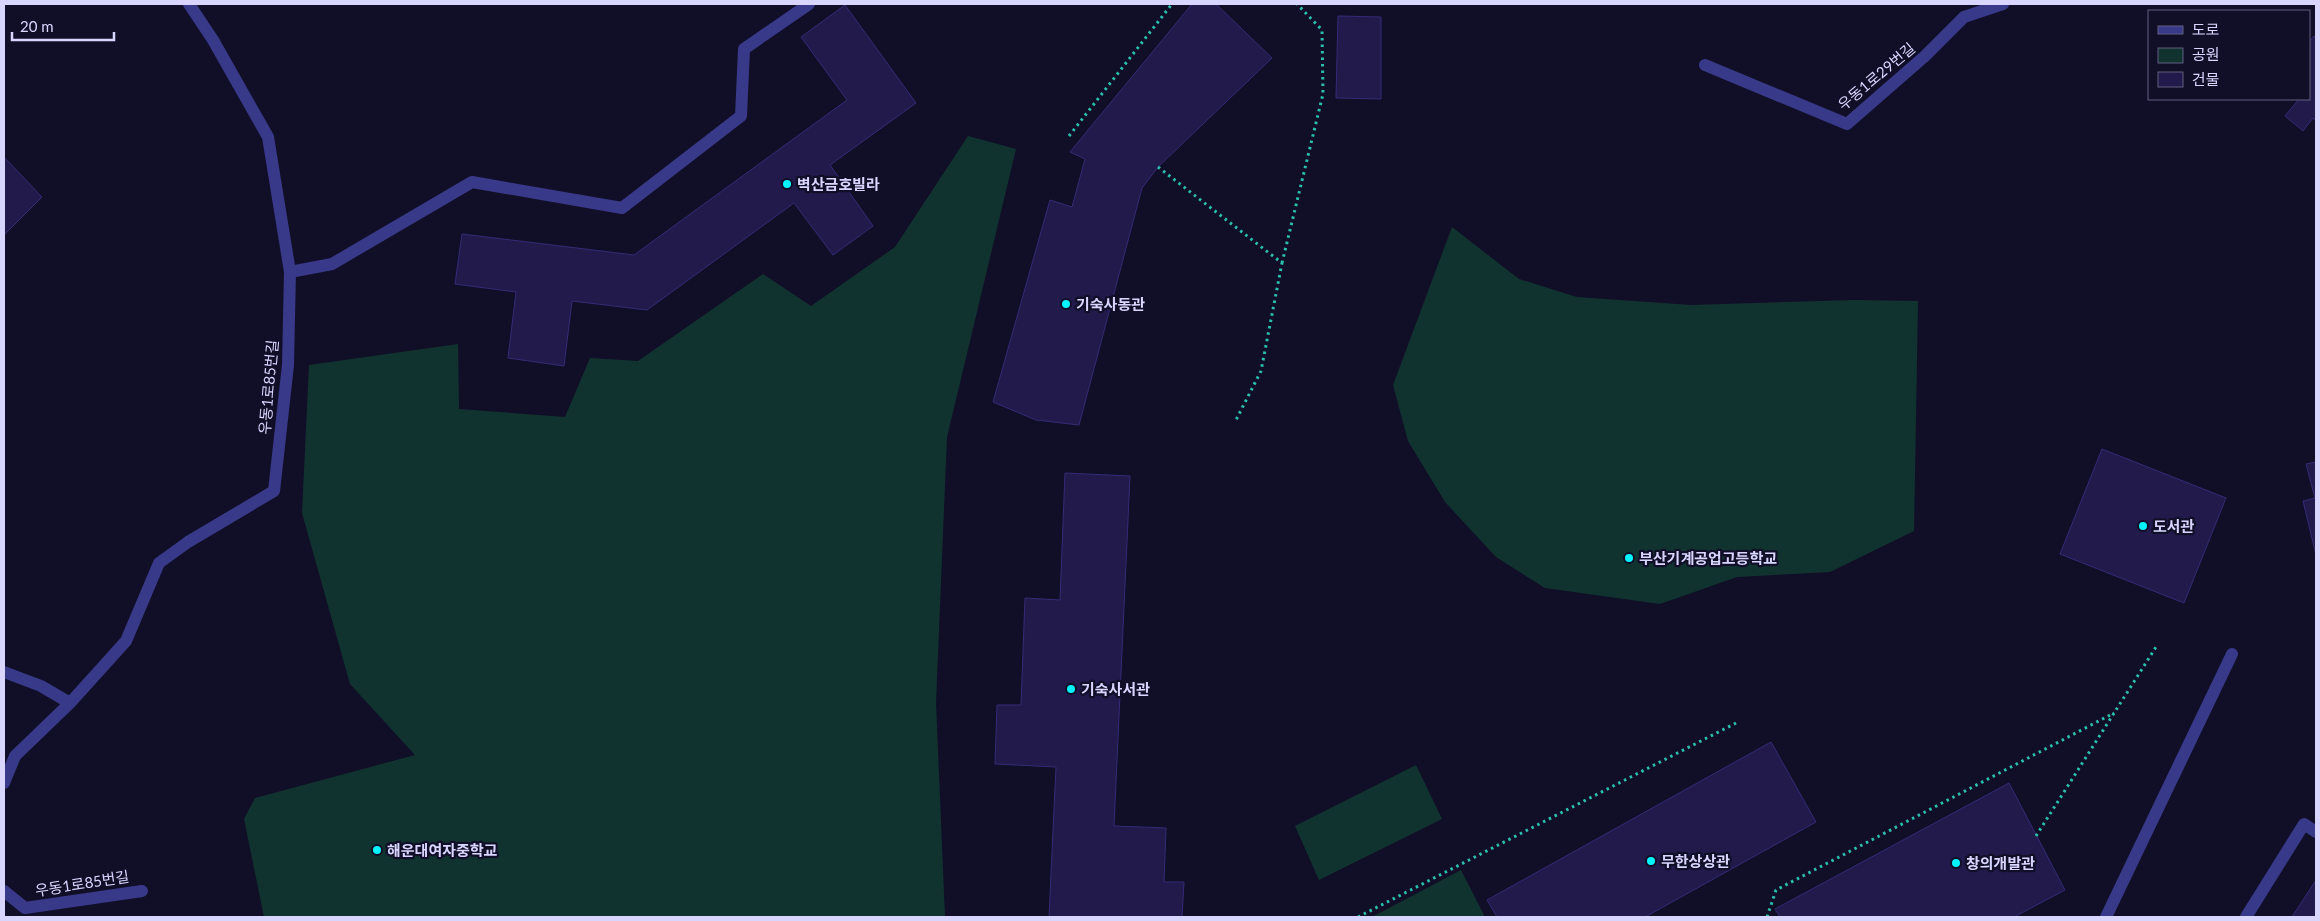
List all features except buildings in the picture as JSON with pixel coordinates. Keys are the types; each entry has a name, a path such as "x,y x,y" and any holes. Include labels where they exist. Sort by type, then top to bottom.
{"street":[{"name":"우동1로85번길","path":"4,783 15,756 70,703 126,641 159,563 188,542 274,491 288,365 290,272 268,137 213,40 189,4"},
{"path":"290,272 332,264 472,182 622,208 741,116 744,49 809,4"},
{"name":"우동1로29번길","path":"1705,65 1847,124 1925,56 1964,17 2003,4"},
{"path":"2106,917 2232,654"},
{"path":"4,672 41,686 70,703"},
{"path":"2246,917 2304,824 2316,832"},
{"name":"우동1로85번길","path":"4,891 26,908 142,891"}],"path":[{"path":"1069,136 1172,4"},
{"path":"1236,420 1261,371 1282,263 1323,94 1322,30 1297,4"},
{"path":"1158,168 1282,263"},
{"path":"2036,836 2156,647"},
{"path":"1767,917 1776,890 2114,714"},
{"path":"1358,917 1736,723"}],"green space":[{"path":"968,136 1016,149 947,437 936,703 945,917 264,917 244,819 255,798 415,755 350,684 302,513 309,365 458,344 459,409 565,417 590,358 638,361 763,274 811,306 895,247"},
{"path":"1452,227 1519,279 1577,297 1691,305 1855,300 1918,301 1914,531 1830,572 1737,577 1660,604 1545,588 1496,557 1445,502 1408,441 1393,385"},
{"path":"1416,765 1442,819 1319,880 1295,826"},
{"path":"1461,870 1485,917 1372,917"}],"place":[{"name":"벽산금호빌라","path":"787,184"},
{"name":"기숙사동관","path":"1066,304"},
{"name":"도서관","path":"2143,526"},
{"name":"부산기계공업고등학교","path":"1629,558"},
{"name":"기숙사서관","path":"1071,689"},
{"name":"해운대여자중학교","path":"377,850"},
{"name":"무한상상관","path":"1651,861"},
{"name":"창의개발관","path":"1956,863"}]}
